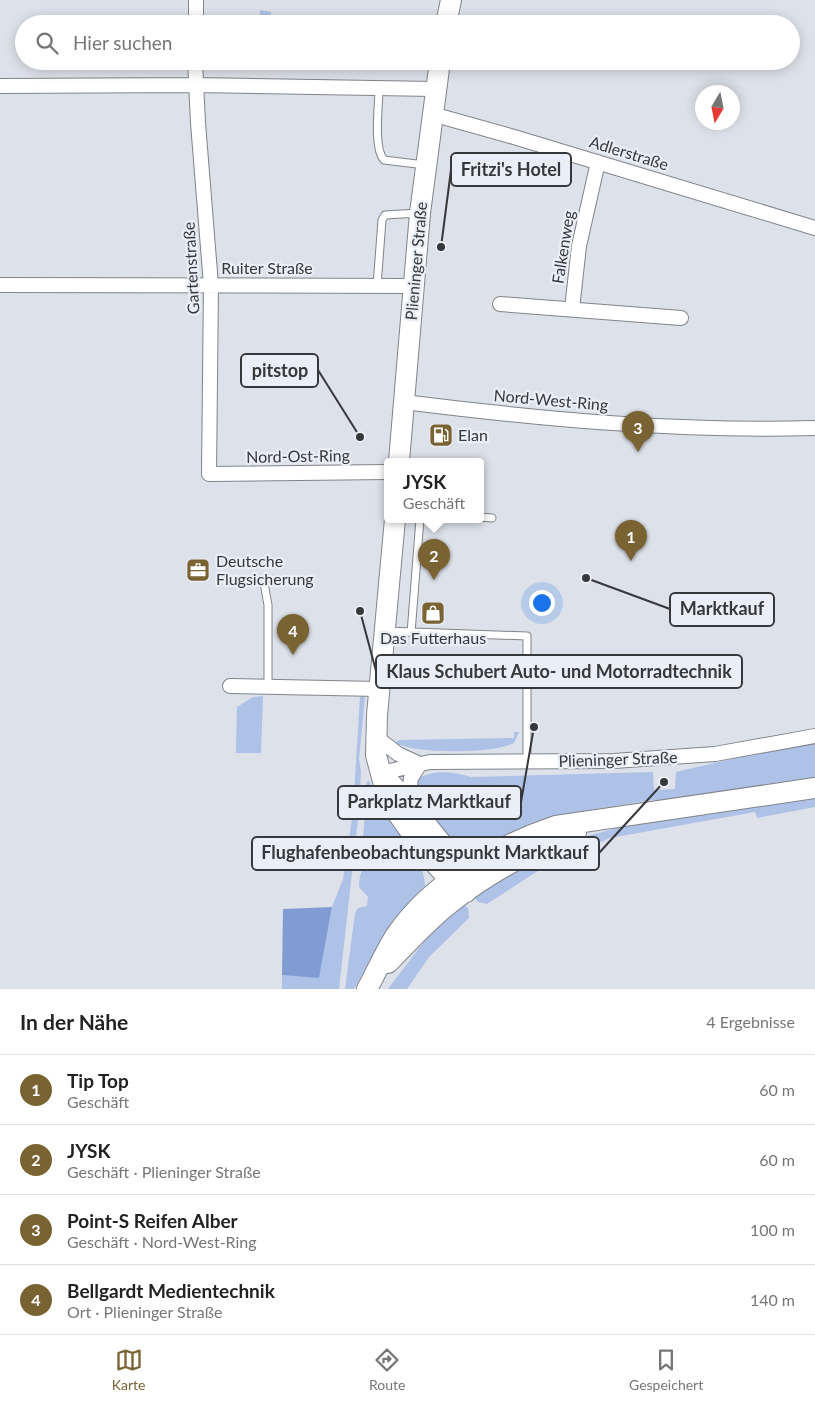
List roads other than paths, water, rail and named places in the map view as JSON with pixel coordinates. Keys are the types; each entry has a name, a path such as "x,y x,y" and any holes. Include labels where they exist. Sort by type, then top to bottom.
{"main road":[{"path":"448,15 451,0"},
{"name":"Plieninger Straße","path":"399,458 420,213 438,70"},
{"path":"395,523 375,736 376,755 388,800 434,849 460,881"},
{"path":"381,773 408,802 434,849 432,896"},
{"path":"434,849 453,848 477,852 556,826 815,788"},
{"path":"371,983 399,931 432,896 460,881 605,820"},
{"path":"371,983 422,928 460,881 516,840"}],"street":[{"path":"196,0 196,15"},
{"name":"Gartenstraße","path":"195,70 211,286 209,474"},
{"path":"0,86 195,85 435,89"},
{"name":"Adlerstraße","path":"432,114 815,228"},
{"name":"Falkenweg","path":"572,310 579,246 598,162"},
{"name":"Ruiter Straße","path":"0,285 414,286"},
{"name":"Falkenweg","path":"500,304 682,318"},
{"name":"Nord-West-Ring","path":"404,402 505,415 600,422 730,428 815,428"},
{"name":"Nord-Ost-Ring","path":"209,474 384,472"},
{"path":"230,686 379,689"},
{"path":"375,736 398,754 420,764 411,778 408,802"},
{"name":"Plieninger Straße","path":"381,773 420,764 446,761 634,760 708,754 815,736"}],"lane":[{"path":"379,88 379,145 381,156 384,160 426,166"},
{"path":"377,286 382,220 385,215 420,213"},
{"path":"484,517 492,518"},
{"path":"411,633 420,523"},
{"path":"264,583 268,605 268,687"},
{"path":"385,631 527,636 527,761"}],"place":[{"name":"Fritzi's Hotel","path":"441,247"},
{"name":"Elan","path":"441,435"},
{"name":"pitstop","path":"360,437"},
{"name":"Point-S Reifen Alber","path":"638,452"},
{"name":"Tip Top","path":"631,561"},
{"name":"Deutsche Flugsicherung","path":"198,570"},
{"name":"Marktkauf","path":"586,578"},
{"name":"JYSK","path":"434,580"},
{"name":"Klaus Schubert Auto- und Motorradtechnik","path":"360,611"},
{"name":"Das Futterhaus","path":"433,613"},
{"name":"Bellgardt Medientechnik","path":"293,655"},
{"name":"Parkplatz Marktkauf","path":"534,727"},
{"name":"Flughafenbeobachtungspunkt Marktkauf","path":"664,782"}]}
